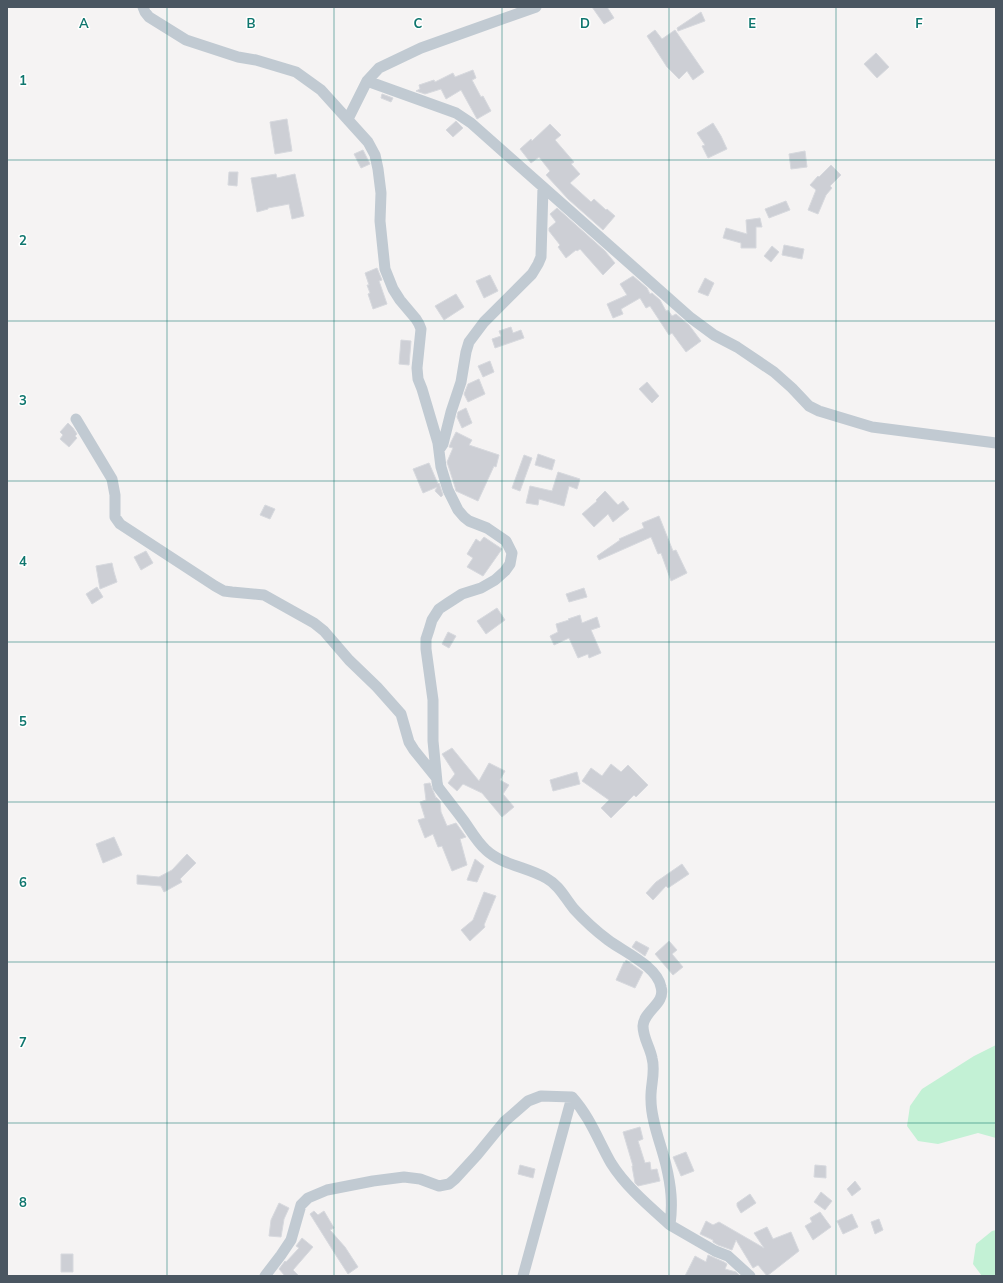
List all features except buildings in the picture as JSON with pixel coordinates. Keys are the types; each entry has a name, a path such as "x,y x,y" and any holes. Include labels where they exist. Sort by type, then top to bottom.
{"street":[{"path":"143,7 149,17 186,40 238,57 256,60 296,72 322,90 368,142 375,155 381,194 380,221 385,269 393,289 419,324 421,329 417,368 418,379 438,443 444,480 458,510 468,521 487,528 506,541 512,553 510,564 495,580 481,588 462,594 440,609 432,620 426,639 426,649 433,700 435,776 438,787 486,851 506,862 547,878 562,892 574,909 590,925 607,940 646,965 657,976 661,984 662,992 658,1004 649,1012 643,1025 654,1070 650,1100 672,1196 670,1225"},
{"path":"348,119 367,81 379,68 421,48 536,7"},
{"path":"367,81 456,113 472,123 691,318 714,335 737,347 774,372 809,406 836,417 872,427 996,444"},
{"path":"439,450 443,444 451,412 461,382 466,352 470,342 484,322 532,274 541,258 543,187"},
{"path":"76,419 112,479 115,495 115,517 120,524 215,586 232,592 264,595 314,623 324,631 349,660 377,687 401,714 409,742 435,776"},
{"path":"265,1276 291,1240 301,1205 308,1198 327,1190 373,1181 404,1177 420,1179 439,1186 448,1184 455,1179 477,1155 504,1122 528,1101 541,1096 572,1096 582,1107 611,1163 631,1189 670,1225 715,1251 728,1256 750,1276"},
{"path":"523,1276 572,1096"}],"green space":[{"path":"996,1045 996,1138 978,1133 938,1144 918,1141 907,1126 910,1106 922,1089 974,1056"},
{"path":"996,1230 996,1276 982,1276 973,1264 976,1244 992,1231"}]}
